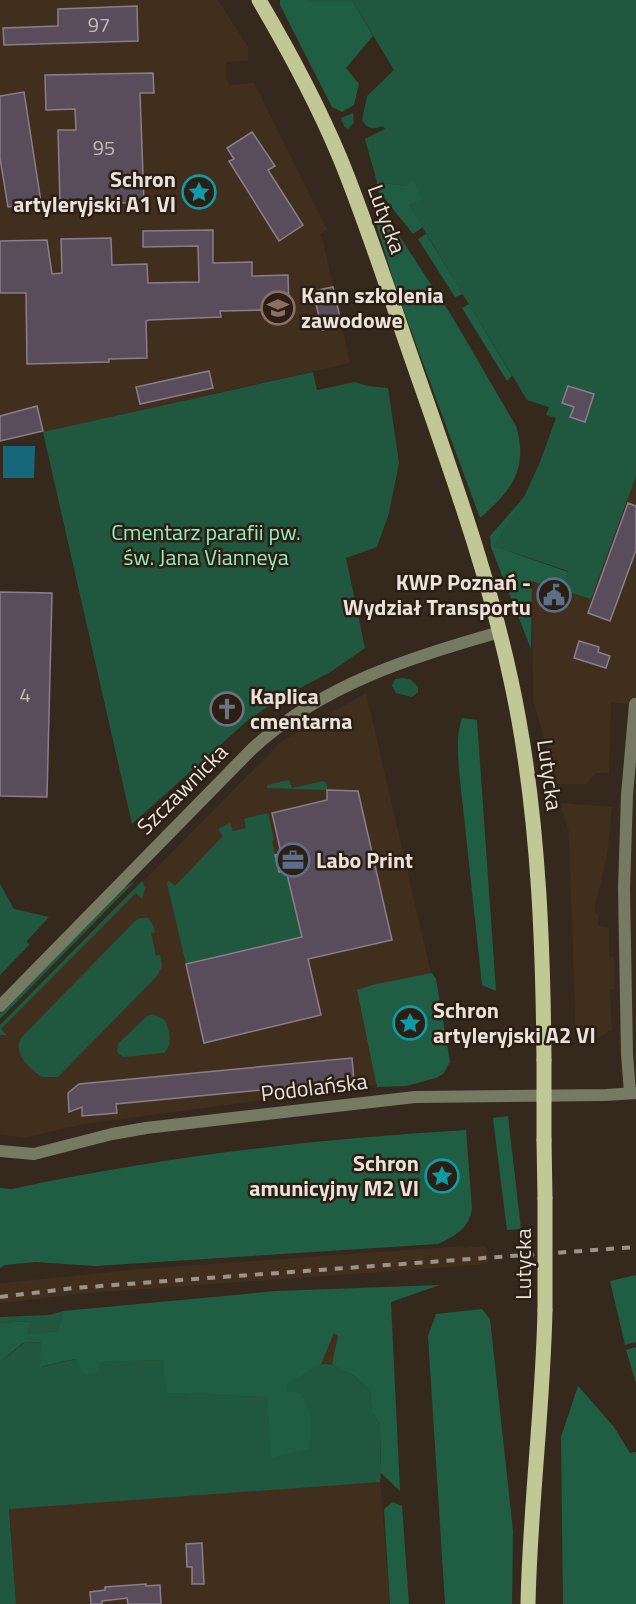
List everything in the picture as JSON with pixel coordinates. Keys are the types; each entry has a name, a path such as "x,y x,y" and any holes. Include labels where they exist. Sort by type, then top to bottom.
{"main road":[{"name":"Lutycka","path":"259,0 310,92 354,194 460,501 500,632 519,720 538,868 543,961 544,1381 529,1551 528,1604"}],"street":[{"name":"Szczawnicka","path":"0,1006 244,756 276,728 308,707 377,671 436,650 500,632"},
{"path":"633,1093 627,1054 624,889 627,795 635,705"},
{"name":"Podolańska","path":"0,1151 34,1154 112,1134 146,1128 394,1099 633,1093"}],"shaded area":[{"path":"0,0 218,0 248,47 248,61 226,62 226,78 230,85 254,83 327,230 320,234 350,363 0,442"},
{"name":"KWP Poznań - Wydział Transportu","path":"636,476 636,705 611,702 609,773 596,773 586,784 557,784 533,699 532,580 591,599"},
{"path":"366,693 431,973 361,991 382,1084 84,1124 24,1138 0,1134 0,1026 282,741"},
{"path":"562,803 612,807 607,856 594,910 598,915 598,926 609,927 609,956 614,957 614,989 610,989 612,1029 595,1040 576,1042 569,833"},
{"path":"463,1246 464,1248 486,1246 488,1264 89,1293 0,1303 0,1283 141,1269"},
{"path":"367,1326 390,1604 16,1604 0,1374"}],"green space":[{"path":"280,0 353,2 373,36 346,68 359,84 354,105 342,112 332,107 280,5"},
{"path":"309,0 636,0 636,476 591,599 562,590 568,571 494,546 525,495 556,418 546,415 549,407 527,400 409,205 405,186 377,182 365,139 385,129 383,126 371,128 362,120 367,96 394,70 353,2 310,2"},
{"path":"353,113 354,123 348,129 341,118"},
{"path":"377,182 405,186 414,182 422,199 409,205 423,227 413,234 377,189"},
{"path":"381,208 453,318 516,426 520,455 514,478 501,498 480,518 398,295 376,223 377,209"},
{"path":"426,234 463,294 455,297 418,239"},
{"path":"469,304 512,376 507,381 462,308"},
{"name":"Cmentarz parafii pw. św. Jana Vianneya","path":"313,372 317,390 355,382 388,388 399,463 389,513 377,547 346,558 365,648 332,671 278,700 247,721 132,824 43,432"},
{"path":"525,496 494,546 568,572 562,590 532,581 531,649 491,547 490,536"},
{"path":"395,679 411,680 418,687 418,692 412,697 396,693 392,686"},
{"path":"462,718 477,720 496,991 482,985 459,770 458,737"},
{"path":"289,780 292,788 324,781 327,790 267,788 267,785"},
{"path":"268,813 279,871 286,870 302,937 186,964 167,883 169,881 175,886 223,836 218,829 230,823 233,831 246,828 244,819"},
{"path":"135,881 0,1019 0,1013 120,890"},
{"path":"142,881 145,888 142,899 136,893 1,1029 7,1035 0,1035 0,1025"},
{"path":"0,884 14,909 49,917 27,941 29,945 0,975"},
{"path":"140,918 148,918 153,925 155,932 151,933 156,956 160,955 162,966 157,976 58,1077 42,1077 28,1065 21,1055 19,1044 21,1038"},
{"path":"432,973 436,979 450,1062 443,1074 436,1078 406,1086 377,1087 357,990"},
{"path":"153,1014 165,1020 170,1037 167,1049 164,1053 123,1057 117,1052 118,1044 147,1016"},
{"path":"508,1116 521,1229 507,1230 493,1118"},
{"path":"466,1130 471,1215 461,1230 438,1244 95,1266 35,1262 5,1265 0,1268 0,1188 12,1189 124,1168 294,1144"},
{"path":"636,1275 636,1342 625,1345 610,1281"},
{"path":"440,1285 391,1302 400,1491 381,1473 380,1424 372,1412 370,1390 353,1375 332,1364 338,1336 334,1333 321,1364 286,1384 287,1391 301,1393 312,1419 309,1449 271,1458 267,1397 166,1393 163,1360 100,1362 98,1372 85,1375 75,1359 40,1367 41,1342 23,1343 0,1362 0,1323 31,1321 27,1335 58,1331 63,1311 276,1291"},
{"path":"482,1309 490,1319 513,1531 512,1604 445,1604 428,1336 436,1314"},
{"path":"63,1311 58,1331 26,1336 31,1321 0,1323 0,1317 49,1315"},
{"path":"42,1342 41,1367 76,1359 99,1362 164,1360 166,1393 267,1397 272,1458 287,1391 285,1384 319,1365 340,1367 370,1390 372,1412 380,1424 380,1482 9,1509 16,1604 0,1604 0,1362 24,1343"},
{"path":"636,1347 636,1383 626,1350"},
{"path":"578,1386 614,1427 630,1453 636,1452 636,1604 563,1604 561,1437"},
{"path":"393,1502 402,1506 409,1604 390,1604 384,1509"}],"water":[{"path":"3,446 35,446 34,478 3,478"}],"building":[{"path":"137,6 138,41 4,45 3,28 58,26 58,9"},
{"path":"153,73 154,93 140,93 144,203 60,203 58,130 76,130 75,109 46,110 45,75"},
{"path":"24,92 41,202 8,207 0,158 0,96"},
{"path":"252,132 275,166 268,170 303,225 279,241 229,161 234,159 227,148"},
{"path":"213,230 213,263 252,262 252,276 288,275 289,312 220,311 221,317 149,320 146,321 147,358 109,359 109,362 27,364 26,293 0,293 0,241 47,240 52,274 62,273 61,239 111,238 112,265 147,264 148,283 199,282 198,246 143,247 143,231"},
{"path":"333,287 342,326 322,330 313,291"},
{"path":"209,371 213,388 140,404 136,387"},
{"path":"568,386 594,394 585,422 570,417 574,407 562,403"},
{"path":"37,406 43,431 0,441 0,416"},
{"path":"628,503 636,506 636,550 610,621 588,613"},
{"path":"0,592 52,593 47,797 0,796"},
{"path":"579,641 599,647 598,652 610,656 606,668 574,658"},
{"name":"Kaplica cmentarna","path":"237,697 240,713 216,718 213,704"},
{"path":"327,790 358,791 392,940 308,959 321,1015 204,1043 186,964 302,937 286,870 279,872 275,855 281,853 272,813 327,800"},
{"path":"352,1058 354,1081 116,1104 117,1113 82,1116 82,1107 69,1112 68,1093 79,1084"},
{"path":"202,1543 204,1584 192,1584 192,1567 187,1567 186,1544"},
{"path":"146,1584 146,1586 160,1585 161,1604 128,1604 127,1598 102,1601 102,1604 91,1604 90,1592 105,1590 105,1587"}],"railway":[{"path":"0,1297 74,1288 636,1247"}],"place":[{"name":"Schron artyleryjski A1 VI","path":"199,192"},
{"name":"Kann szkolenia zawodowe","path":"278,308"},
{"name":"KWP Poznań - Wydział Transportu","path":"554,595"},
{"name":"Kaplica cmentarna","path":"227,709"},
{"name":"Labo Print","path":"293,860"},
{"name":"Schron artyleryjski A2 VI","path":"410,1023"},
{"name":"Schron amunicyjny M2 VI","path":"442,1176"}]}
